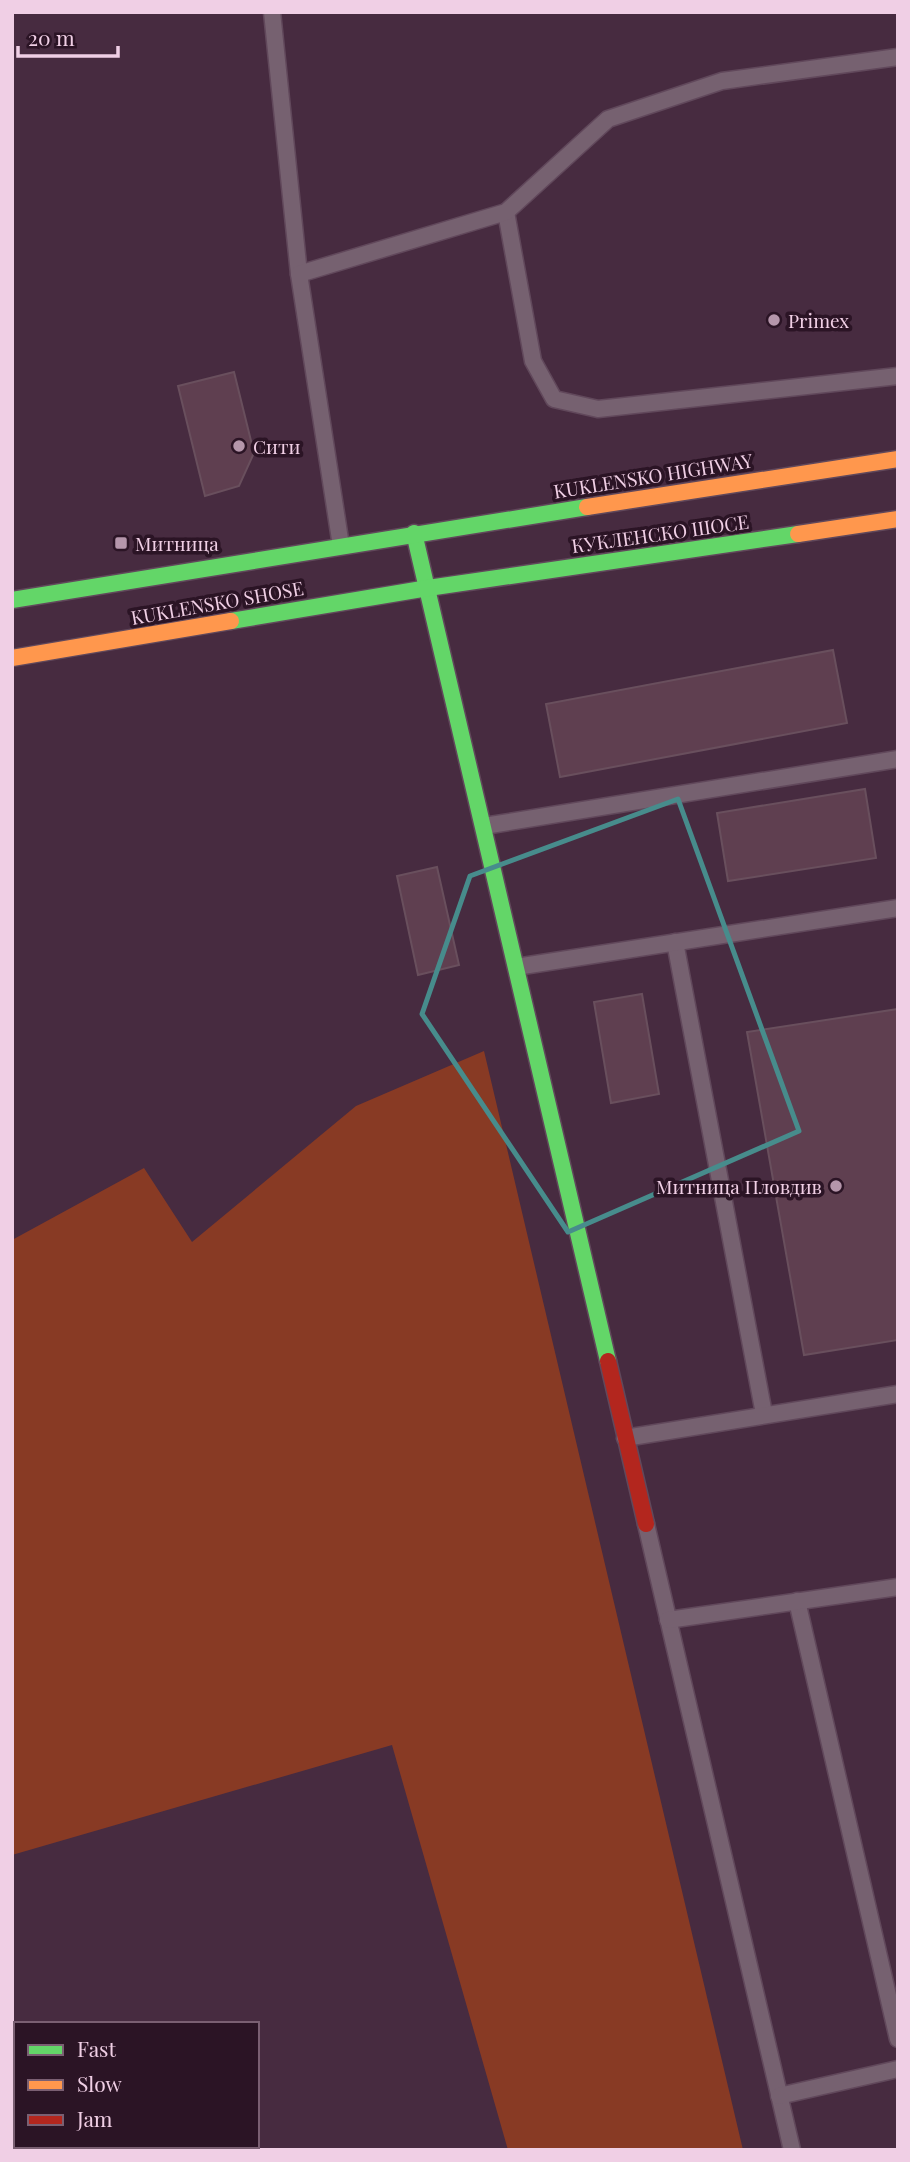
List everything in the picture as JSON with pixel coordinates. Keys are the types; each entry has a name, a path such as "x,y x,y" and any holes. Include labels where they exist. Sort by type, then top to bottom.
{"main road":[{"name":"KUKLENSKO HIGHWAY","path":"414,533 898,459"},
{"name":"КУКЛЕНСКО ШОСЕ","path":"428,588 898,519"},
{"name":"KUKLENSKO SHOSE","path":"12,600 414,533"},
{"path":"414,533 646,1524"},
{"name":"KUKLENSKO SHOSE","path":"12,658 428,588"}],"lane":[{"path":"272,12 299,274 341,546"},
{"path":"299,274 506,212 608,119 722,81 898,57"},
{"path":"506,212 533,361 554,399 598,409 898,376"},
{"path":"484,826 898,759"},
{"path":"516,967 898,908"},
{"path":"675,942 764,1414"},
{"path":"625,1438 898,1394"},
{"path":"646,1524 792,2150"},
{"path":"668,1620 898,1587"},
{"path":"797,1601 898,2039"},
{"path":"779,2096 898,2069"}],"highlighted area":[{"path":"678,799 799,1131 568,1232 422,1014 470,876"}],"shaded area":[{"path":"484,1051 743,2150 508,2150 392,1745 12,1855 12,1240 144,1168 192,1242 356,1106"}],"building":[{"path":"234,372 254,453 239,486 205,496 178,386"},
{"path":"833,650 847,723 560,777 546,704"},
{"path":"865,789 876,858 728,881 717,813"},
{"path":"437,867 459,965 418,975 397,876"},
{"path":"642,994 659,1094 611,1103 594,1002"},
{"name":"Митница Пловдив","path":"898,1009 898,1340 804,1355 747,1032"}],"traffic: fast":[{"path":"12,600 587,507"},
{"path":"414,533 608,1361"},
{"path":"231,621 428,588 798,534"}],"traffic: slow":[{"path":"587,507 898,459"},
{"path":"798,534 898,519"},
{"path":"12,658 231,621"}],"traffic: jam":[{"path":"608,1361 646,1524"}],"place":[{"name":"Primex","path":"774,320"},
{"name":"Сити","path":"239,446"},
{"name":"Митница","path":"121,543"},
{"name":"Митница Пловдив","path":"836,1186"}]}
